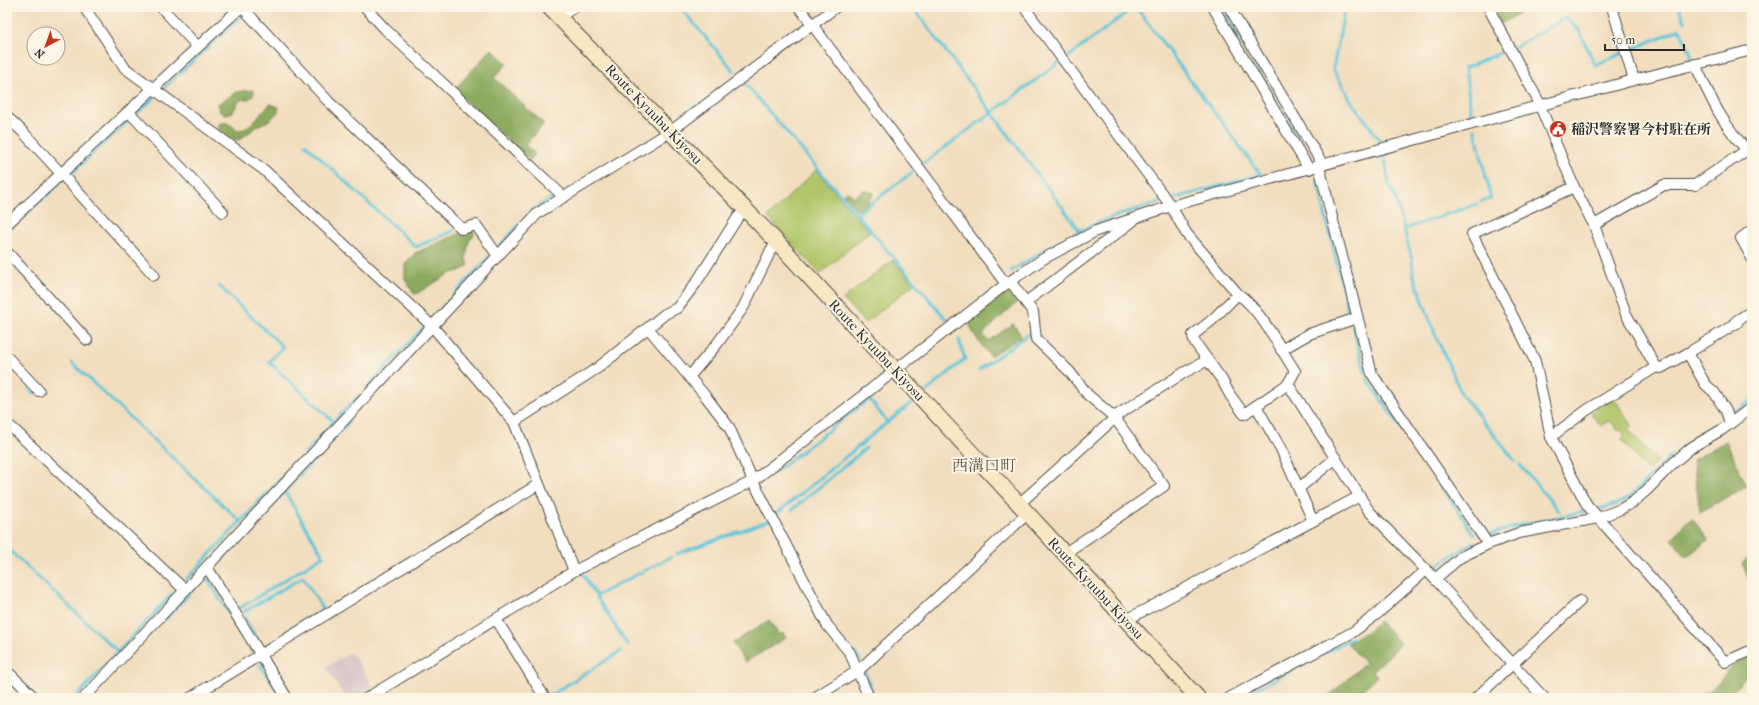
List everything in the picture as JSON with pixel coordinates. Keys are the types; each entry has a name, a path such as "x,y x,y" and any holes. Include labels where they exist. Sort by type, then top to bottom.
{"main road":[{"name":"Route Kyuubu-Kiyosu","path":"549,7 671,131 778,243 1198,698"}],"street":[{"path":"84,7 125,68 264,170 432,326 514,422 574,571"},
{"path":"161,7 198,47"},
{"path":"7,224 242,7 328,101 462,229 476,225 498,256"},
{"path":"365,7 385,29 564,197"},
{"path":"560,18 574,7"},
{"path":"799,7 1008,283 1026,302 1033,312 1036,339 1069,371 1088,395 1115,417 1164,486 1065,553"},
{"path":"84,698 538,213 671,131 836,7"},
{"path":"1024,7 1171,206 1186,233 1238,294 1247,300 1294,371 1288,384 1244,414 1230,396 1222,380 1194,341 1193,335 1211,322 1238,294"},
{"path":"1213,7 1317,167"},
{"path":"1229,7 1317,167 1372,374 1488,544"},
{"path":"1488,7 1541,106 1574,187 1594,225 1626,314 1656,367"},
{"path":"1612,7 1634,80"},
{"path":"366,698 574,571 753,481 1008,283 1042,260 1096,231 1171,206 1634,80 1752,50"},
{"path":"1594,225 1664,185 1695,185 1749,153 1715,108 1695,64"},
{"path":"129,112 223,212"},
{"path":"7,117 22,131 154,275"},
{"path":"1574,187 1472,234 1535,361 1551,437 1587,505 1725,662 1752,650"},
{"path":"514,422 599,367 665,314 677,308 696,283 738,217 746,209"},
{"path":"1026,302 1138,216"},
{"path":"1752,230 1741,238 1752,258"},
{"path":"689,377 717,344 743,308 771,250 778,243"},
{"path":"7,252 87,340"},
{"path":"1551,437 1587,410 1656,367 1660,368 1688,353 1737,323 1736,321 1752,311"},
{"path":"1281,350 1309,334 1357,318"},
{"path":"648,328 729,427 753,481 827,625 850,653 859,670 869,698"},
{"path":"1688,353 1705,384 1714,392 1726,411 1730,423"},
{"path":"7,357 39,391"},
{"path":"814,698 859,670 1115,417 1185,372 1208,360"},
{"path":"1288,384 1369,511 1435,579 1544,698"},
{"path":"1256,406 1281,449 1313,522"},
{"path":"1435,579 1461,557 1488,544 1519,533 1598,518 1633,502 1692,447 1752,407"},
{"path":"11,427 185,590"},
{"path":"1299,488 1336,458"},
{"path":"190,698 539,484"},
{"path":"1126,620 1360,496"},
{"path":"207,567 287,698"},
{"path":"1229,698 1353,632 1377,614 1426,570"},
{"path":"1476,698 1580,601"},
{"path":"496,619 545,698"},
{"path":"7,672 35,698"}],"shaded area":[{"path":"351,652 373,687 356,698 345,698 326,667"}],"green space":[{"path":"1492,7 1523,7 1524,10 1501,24"},
{"path":"492,49 507,64 494,78 544,124 525,145 535,154 530,160 454,90"},
{"path":"254,91 253,96 247,100 244,99 238,102 233,112 226,114 220,112 218,104 237,92"},
{"path":"270,104 279,107 278,112 270,120 259,125 239,140 232,139 220,131 218,127 220,123 227,123 238,130 245,129"},
{"path":"816,170 869,232 820,274 768,217"},
{"path":"864,190 874,193 868,203 857,211 843,194 847,192 854,197"},
{"path":"470,229 475,233 469,241 466,259 469,265 462,270 449,274 414,294 405,279 405,264 415,253"},
{"path":"893,260 914,284 865,323 843,299"},
{"path":"1012,289 1019,299 986,331 983,336 989,341 1013,324 1022,336 990,356 973,333 970,323 971,319 1008,290"},
{"path":"1613,397 1632,425 1628,429 1657,461 1648,471 1621,439 1625,436 1620,429 1618,431 1610,420 1601,426 1591,413"},
{"path":"1726,441 1747,486 1700,512 1693,460"},
{"path":"1693,519 1708,540 1686,557 1672,539 1687,521"},
{"path":"1752,556 1752,580 1748,578 1742,563"},
{"path":"769,620 779,635 783,633 786,638 745,662 733,643"},
{"path":"1379,621 1401,644 1373,671 1377,676 1355,698 1331,698 1329,696 1365,663 1347,643 1369,630"},
{"path":"1752,656 1752,668 1728,698 1698,698 1706,691 1708,693 1727,673 1733,664"}],"waterway":[{"path":"680,7 734,71"},
{"path":"913,7 1080,231"},
{"path":"1068,57 1134,7"},
{"path":"1136,7 1261,175 1175,198"},
{"path":"1221,7 1311,160"},
{"path":"1345,7 1333,69 1350,99 1381,142"},
{"path":"1679,7 1685,22"},
{"path":"164,88 244,14"},
{"path":"1515,47 1565,18 1579,30 1595,65 1621,54"},
{"path":"1630,50 1680,29 1691,54 1691,60"},
{"path":"1472,119 1465,68 1507,50"},
{"path":"924,163 1060,62"},
{"path":"743,81 947,320"},
{"path":"138,112 154,98"},
{"path":"676,121 697,105"},
{"path":"72,173 128,121"},
{"path":"1475,129 1491,199 1481,201"},
{"path":"305,144 416,247 455,230"},
{"path":"1384,153 1389,184 1396,200 1404,229 1412,260 1413,274 1435,334 1462,395 1515,461"},
{"path":"857,214 914,171"},
{"path":"1317,180 1348,310"},
{"path":"7,232 59,184"},
{"path":"497,249 534,209 555,196"},
{"path":"1011,271 1049,248 1089,227 1102,221 1160,202"},
{"path":"1404,229 1477,204"},
{"path":"431,320 491,255"},
{"path":"219,286 283,347 269,362 334,422"},
{"path":"367,387 425,326"},
{"path":"1353,326 1365,372"},
{"path":"979,370 1030,333"},
{"path":"927,391 965,359 959,340"},
{"path":"72,363 241,522"},
{"path":"1367,379 1417,451"},
{"path":"30,388 35,394"},
{"path":"305,453 359,395"},
{"path":"774,473 869,399 888,423"},
{"path":"1730,415 1752,401"},
{"path":"774,514 775,515 911,403"},
{"path":"1698,436 1724,420"},
{"path":"217,564 349,422"},
{"path":"1681,448 1690,442"},
{"path":"792,510 866,448"},
{"path":"1599,509 1617,504 1630,497 1672,455"},
{"path":"1421,457 1428,467"},
{"path":"186,580 299,459"},
{"path":"1520,465 1559,511"},
{"path":"1440,485 1445,493"},
{"path":"240,608 323,556 285,492"},
{"path":"1448,496 1474,534"},
{"path":"1491,534 1517,526 1586,511"},
{"path":"677,554 770,520"},
{"path":"1432,571 1442,562 1474,542"},
{"path":"7,548 118,652"},
{"path":"583,574 596,596 671,557"},
{"path":"244,612 303,577 323,610 300,625"},
{"path":"166,619 203,579 208,580 252,651"},
{"path":"75,698 172,594"},
{"path":"596,596 628,646"},
{"path":"244,617 260,644"},
{"path":"1303,665 1352,638"},
{"path":"549,696 621,651"},
{"path":"854,652 860,660"},
{"path":"260,665 280,695"},
{"path":"1240,698 1296,668"},
{"path":"865,673 875,698"}],"place":[{"name":"稲沢警察署今村駐在所","path":"1558,129"}],"district":[{"name":"西溝口町","path":"984,465"}]}
